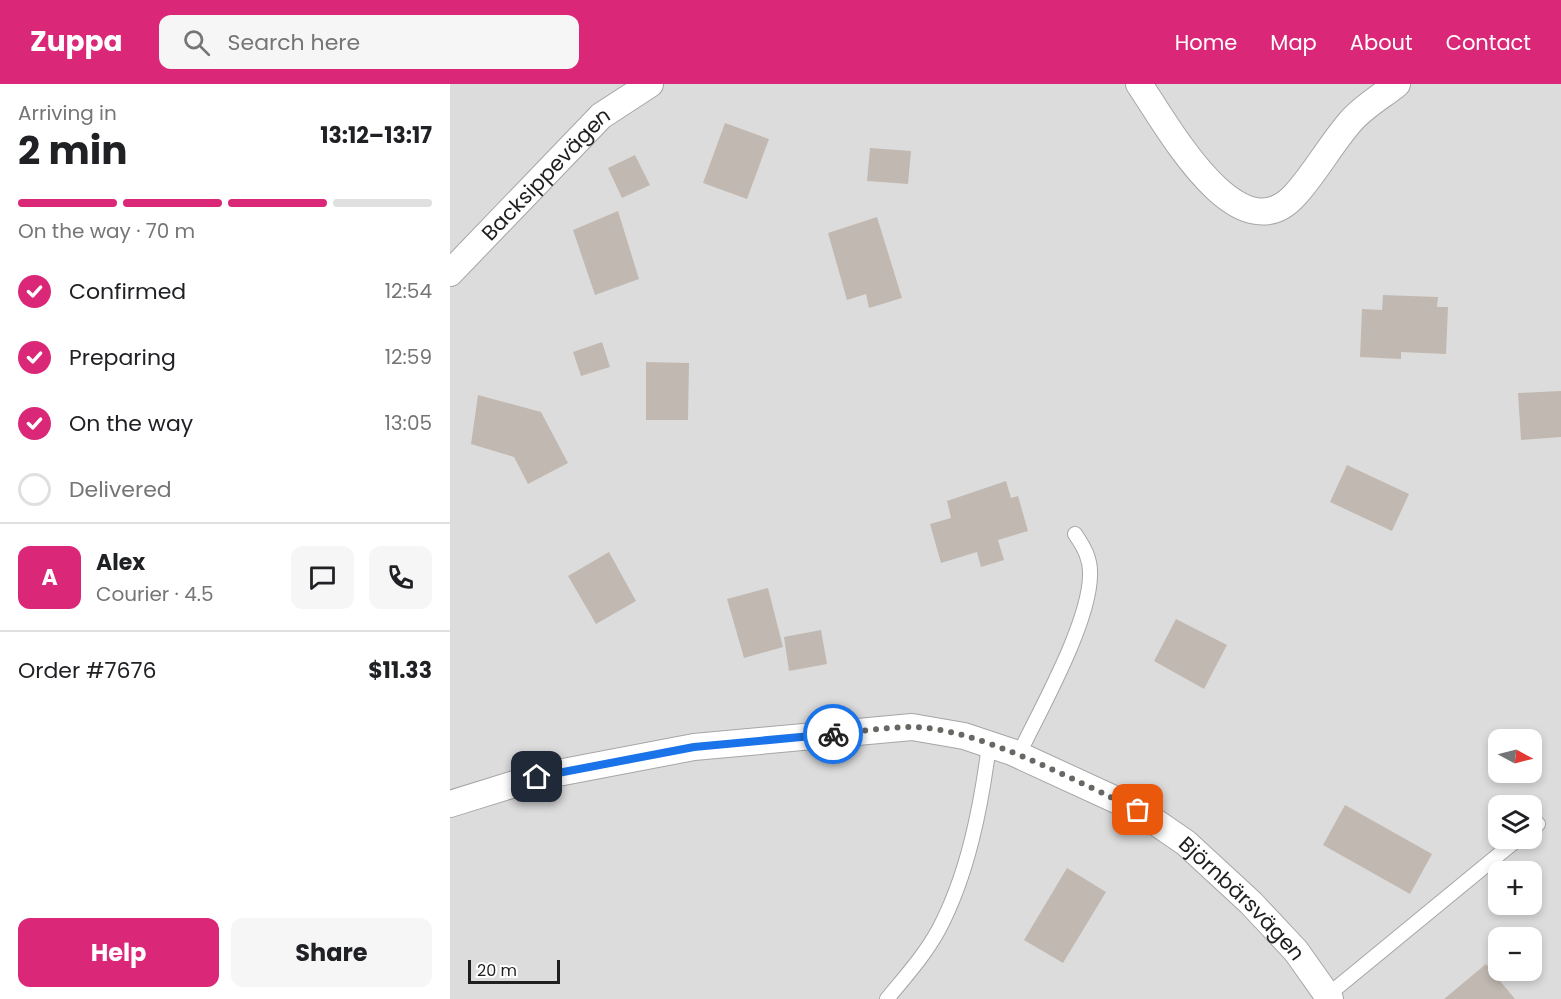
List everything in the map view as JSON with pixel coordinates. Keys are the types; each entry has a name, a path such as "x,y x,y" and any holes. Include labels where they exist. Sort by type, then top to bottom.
{"street":[{"name":"Backsippevägen","path":"450,273 601,116 650,84"},
{"path":"1139,84 1212,184 1240,207 1266,212 1274,210 1295,195 1352,120 1397,84"},
{"name":"Björnbärsvägen","path":"450,804 537,777 694,747 912,727 964,736 1018,756 1138,810 1186,843 1251,903 1296,951 1329,997"}],"lane":[{"path":"1018,756 1054,681 1087,603 1091,574 1086,549 1075,534"},
{"path":"886,999 920,960 939,929 956,891 982,790 989,745"},
{"name":"Björnbärsvägen","path":"1329,997 1506,849"}],"shaded area":[{"path":"450,84 1561,84 1561,999 450,999"}],"building":[{"path":"725,123 769,139 747,199 703,183"},
{"path":"870,148 911,151 908,184 867,181"},
{"path":"635,155 650,185 622,198 608,168"},
{"path":"618,211 639,279 595,295 573,230"},
{"path":"877,217 902,298 869,308 866,294 847,300 828,233"},
{"path":"1383,295 1438,297 1437,307 1448,307 1446,354 1401,352 1401,359 1360,357 1362,309 1382,310"},
{"path":"602,342 610,367 581,376 573,352"},
{"path":"646,362 689,363 688,420 646,420"},
{"path":"1561,391 1561,437 1521,440 1518,393"},
{"path":"478,395 541,412 568,463 528,484 514,457 471,444"},
{"path":"1347,465 1409,494 1392,531 1330,502"},
{"path":"1006,481 1011,498 1018,496 1028,531 998,540 1004,560 981,567 977,552 941,563 930,524 951,518 947,501"},
{"path":"609,552 636,601 596,624 568,576"},
{"path":"768,588 783,647 744,658 727,599"},
{"path":"1176,619 1227,645 1204,689 1154,661"},
{"path":"821,630 827,664 789,671 784,637"},
{"path":"1345,805 1432,854 1410,894 1323,845"},
{"path":"1067,868 1106,892 1063,963 1024,940"},
{"path":"1486,964 1488,981 1500,981 1515,999 1444,999"}],"way so far":[{"path":"833,734 912,727 964,736 1012,752 1138,810"}],"route":[{"path":"537,777 694,747 833,734"}]}
